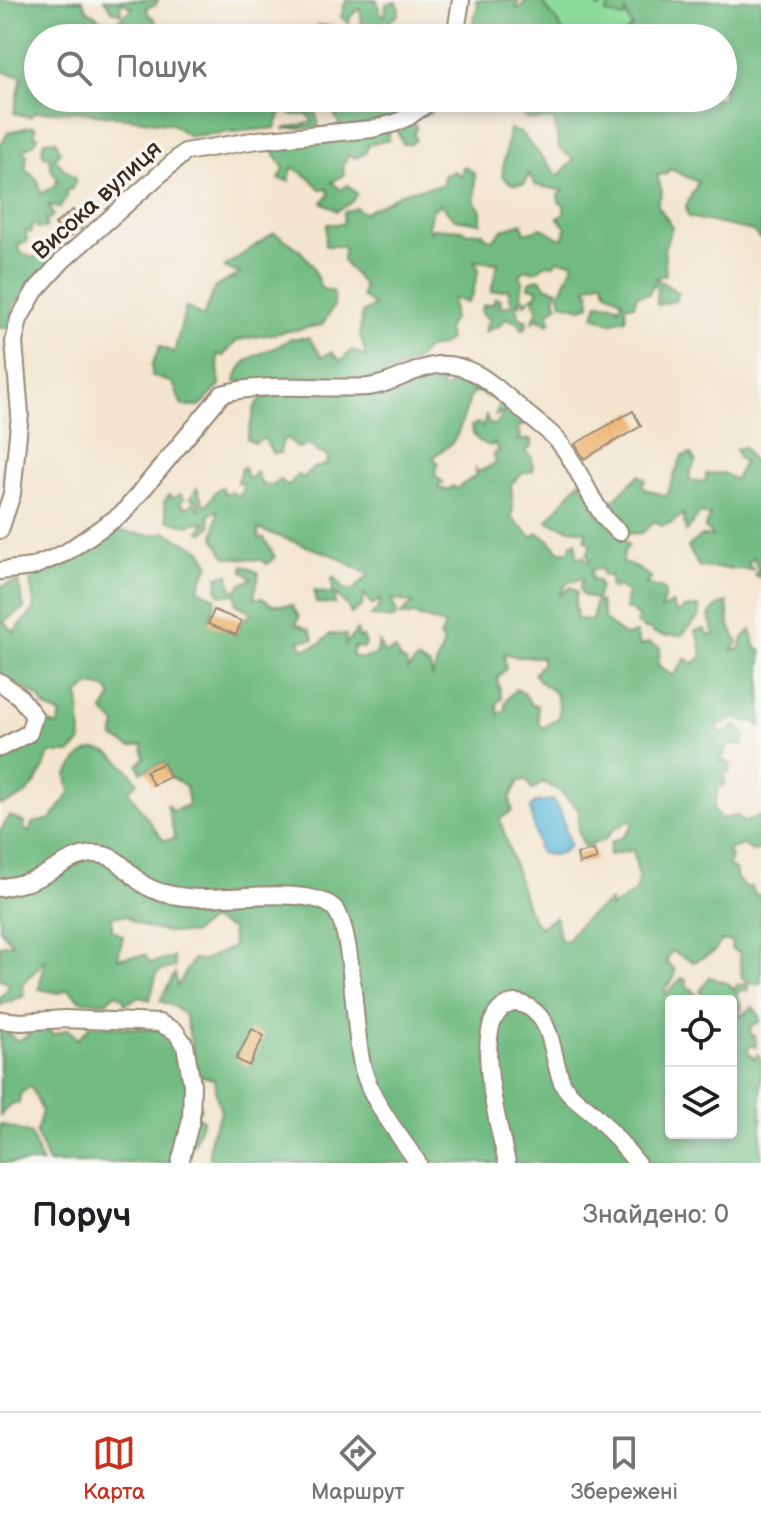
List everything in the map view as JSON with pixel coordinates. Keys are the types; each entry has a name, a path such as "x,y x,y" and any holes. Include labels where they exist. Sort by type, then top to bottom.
{"street":[{"path":"457,24 461,0"},
{"name":"Висока вулиця","path":"0,530 12,494 20,414 14,342 19,319 35,291 63,260 185,152 258,140 372,129 415,112"},
{"path":"0,571 32,567 65,553 123,513 222,394 243,388 372,387 434,365 470,370 492,384 557,440 580,471 606,523 619,532"},
{"path":"0,682 19,696 34,716 29,733 0,748"},
{"path":"0,888 32,881 81,856 98,854 118,859 144,885 169,896 307,897 325,900 336,910 346,937 356,1035 363,1070 375,1098 418,1163"},
{"path":"507,1163 489,1080 488,1043 495,1017 505,1006 517,1003 525,1004 540,1017 555,1052 562,1084 597,1117 637,1163"},
{"path":"0,1020 159,1023 175,1031 185,1045 192,1084 191,1120 180,1163"}],"green space":[{"path":"0,0 82,0 87,10 105,22 24,24 24,112 35,112 30,117 14,113 22,76 0,71"},
{"path":"104,0 158,0 156,5 147,7 148,14 156,24 120,24 117,21 133,8 120,1 121,14 113,11"},
{"path":"346,0 377,0 381,14 385,16 386,4 396,2 399,9 398,15 387,24 362,24 360,8 350,17 349,23 341,17"},
{"path":"476,0 519,0 518,9 527,0 541,1 558,24 472,24 478,6"},
{"path":"537,0 590,0 599,8 607,2 617,4 624,10 631,24 558,24"},
{"path":"590,0 761,0 761,240 753,231 688,217 686,206 698,182 670,169 666,174 657,175 662,192 657,204 672,227 664,249 666,275 655,278 679,293 676,301 657,305 654,283 649,294 637,295 634,305 625,305 626,319 610,323 594,316 598,303 615,304 619,308 622,300 606,290 603,280 586,287 590,293 590,305 582,308 562,303 560,294 574,262 558,260 554,265 547,264 534,272 526,269 520,275 523,282 521,295 526,304 523,300 519,300 521,304 516,303 519,317 527,321 526,328 522,329 520,324 506,318 501,325 484,332 489,319 482,315 484,305 493,304 495,298 501,299 500,307 512,305 508,289 491,292 498,263 474,261 479,269 472,296 467,303 453,298 453,318 447,329 449,340 440,346 428,348 413,363 367,382 347,384 339,379 314,375 235,382 239,371 251,358 291,338 309,338 322,357 331,352 341,361 352,350 366,357 360,334 362,313 374,306 362,296 364,286 343,261 344,246 325,246 327,224 343,224 344,212 356,208 363,213 407,191 444,185 443,176 455,171 461,176 463,166 475,174 475,203 481,210 481,223 455,219 440,204 432,211 428,227 431,232 432,228 483,232 492,240 504,229 522,223 525,233 542,228 564,238 566,228 558,218 564,214 564,205 559,202 558,195 564,191 535,185 529,174 524,184 512,184 502,176 509,129 521,133 558,176 574,160 559,148 554,120 526,119 521,112 737,112 737,24 631,24 626,12 624,18 606,13 612,2 599,8"},
{"path":"82,112 281,112 275,128 189,136 172,124"},
{"path":"287,112 316,113 319,127 283,129 313,122 308,115"},
{"path":"333,112 394,112 398,120 412,112 432,112 412,121 417,128 414,134 416,140 410,144 403,144 396,128 389,132 389,140 369,144 365,154 355,158 348,155 343,165 344,175 332,182 341,190 348,185 357,194 352,202 337,211 322,202 329,195 328,189 320,189 292,167 289,181 279,179 284,169 268,142 340,125"},
{"path":"34,126 37,139 23,150 27,155 25,169 38,180 41,194 58,180 51,169 50,157 44,156 44,141 56,140 60,152 55,158 76,178 72,189 66,191 67,196 60,208 49,205 53,215 46,219 46,228 37,228 36,223 32,225 31,233 26,230 27,242 18,244 20,252 31,258 45,255 46,247 64,241 67,248 64,251 55,247 46,272 36,287 15,302 9,328 0,328 0,145 9,132"},
{"path":"274,233 307,259 322,289 334,292 334,306 322,325 238,340 223,356 217,354 220,386 199,407 182,406 173,383 152,376 152,365 160,346 174,353 186,307 203,317 215,287 240,274 224,267"},
{"path":"539,278 547,287 558,290 555,298 558,305 548,313 552,321 548,324 540,321 539,317 533,322 538,308 534,302 535,296 531,298 538,293 537,289 529,287 530,282"},
{"path":"453,376 461,381 475,377 473,391 483,383 495,391 493,398 472,393 457,435 451,444 433,457 438,463 435,476 443,482 437,488 448,490 453,486 456,489 475,476 475,469 479,472 496,463 493,454 499,451 494,443 491,446 480,442 471,426 478,423 483,427 486,415 490,425 497,424 505,411 495,416 499,404 496,400 506,400 530,422 517,428 521,437 517,440 531,440 531,447 525,452 532,458 533,471 523,473 511,484 511,517 532,537 538,533 559,551 570,551 571,544 576,541 577,558 583,556 588,562 591,560 587,555 591,544 585,540 586,531 547,521 581,480 599,514 639,475 646,480 642,485 645,489 666,496 682,456 691,454 696,462 689,474 691,481 706,481 706,474 723,473 735,480 744,462 738,458 736,449 744,447 755,466 761,463 761,578 755,575 758,571 754,557 748,563 753,570 699,567 688,547 701,536 712,536 705,528 710,516 700,513 686,532 683,514 672,523 661,526 655,521 642,533 618,534 629,545 624,552 623,564 631,564 652,578 646,584 663,589 661,610 672,603 679,613 684,608 699,607 700,616 682,635 653,633 651,629 636,623 639,618 631,610 625,610 627,592 618,586 610,587 610,576 603,576 601,568 591,570 592,579 598,581 600,587 596,600 582,595 580,587 583,580 580,579 567,583 559,596 571,587 577,592 577,619 592,620 595,603 600,601 604,619 625,636 636,633 640,646 649,643 660,648 658,667 673,676 686,658 693,664 702,656 695,631 705,629 708,635 714,635 709,616 717,606 727,602 729,624 738,643 731,650 740,649 743,638 751,630 756,649 761,650 761,727 753,721 734,719 716,728 721,734 737,726 746,735 743,745 729,745 720,762 726,761 731,765 729,772 724,772 725,785 718,787 714,808 722,819 737,816 742,823 761,816 761,849 754,852 743,845 730,849 727,854 731,855 729,866 735,870 737,879 744,887 751,887 756,895 761,895 761,983 757,985 742,979 739,953 731,949 732,941 721,941 714,952 694,962 671,951 666,962 675,970 674,978 664,991 667,993 682,978 686,980 687,988 696,995 665,995 665,1139 737,1139 737,995 702,995 700,991 710,977 729,984 734,990 737,985 748,984 748,991 737,993 742,1009 738,1013 740,1016 753,1007 759,1015 760,1022 750,1029 752,1037 755,1035 756,1047 752,1045 747,1050 754,1059 758,1054 761,1059 761,1163 215,1163 209,1156 211,1135 221,1112 214,1079 198,1075 185,1015 160,1001 175,973 177,987 193,959 202,961 233,947 231,929 210,920 192,934 157,930 127,916 112,916 112,930 123,936 118,958 145,955 150,963 173,957 175,967 157,972 150,1000 139,997 125,1004 123,998 115,993 106,1002 81,1001 68,989 59,993 39,989 45,960 22,985 24,996 0,1005 0,997 8,989 8,982 0,979 0,945 12,943 0,929 0,831 10,816 25,823 24,830 30,832 32,823 51,819 70,793 67,775 79,758 92,750 108,752 128,769 138,782 128,791 163,840 175,839 167,805 173,811 189,805 186,786 170,777 164,763 141,772 138,765 144,758 143,745 130,747 113,737 116,725 103,711 112,696 106,688 91,685 79,694 81,742 70,753 49,753 33,787 19,798 0,805 0,754 35,741 46,722 58,726 61,715 45,707 39,697 0,675 0,587 18,581 24,608 3,622 14,632 35,609 30,581 70,554 111,532 150,535 166,532 201,550 209,564 198,589 216,598 209,623 236,635 241,621 253,613 236,604 236,594 221,595 217,591 218,577 229,574 231,589 237,590 241,584 252,579 243,571 243,565 259,573 254,598 262,598 273,605 292,605 299,617 296,624 310,630 314,639 299,641 304,649 320,644 330,634 346,635 345,645 357,630 359,638 363,637 366,643 363,648 354,647 352,656 361,659 376,655 379,642 384,653 396,650 400,659 406,662 407,670 417,660 430,666 432,677 444,642 440,638 445,625 414,615 400,615 413,603 391,599 397,613 394,619 371,616 379,607 380,599 372,605 364,594 362,606 351,614 347,605 336,595 335,604 316,603 314,591 333,594 332,578 336,578 344,589 352,591 369,575 335,556 258,529 259,539 264,538 275,557 267,564 261,560 226,557 214,538 218,510 209,515 211,526 204,533 199,532 205,523 189,525 168,521 164,502 169,495 173,498 180,494 184,498 180,503 187,508 194,502 200,511 198,501 190,498 197,488 204,505 222,487 225,494 232,491 241,496 244,484 237,483 241,468 244,467 247,478 256,471 262,485 273,485 280,480 289,486 297,475 303,478 312,469 327,464 328,456 310,445 297,448 288,438 283,440 280,453 273,454 264,438 255,443 247,439 255,407 268,390 438,379 443,389 449,388","holes":["504,653 518,657 542,657 542,664 534,674 557,698 559,717 543,728 539,724 537,705 531,705 525,694 516,689 506,701 505,710 498,714 497,703 502,699 497,678 506,669","527,780 532,790 543,782 561,792 579,810 578,830 584,847 605,840 613,830 630,820 633,824 623,837 611,842 609,855 633,850 639,878 636,891 611,908 610,901 598,909 581,923 568,940 561,941 555,917 539,928 527,908 500,819 512,811 510,798 519,781"]},
{"path":"0,1024 16,1041 29,1036 23,1029 47,1025 52,1035 68,1029 78,1039 91,1025 160,1030 181,1048 191,1099 200,1105 200,1111 191,1112 203,1120 193,1146 178,1145 175,1163 48,1163 36,1133 42,1111 31,1086 20,1094 19,1103 9,1105 0,1116"},
{"path":"0,1124 31,1134 42,1163 0,1163"}],"water":[{"path":"552,800 561,812 570,846 552,855 539,852 530,808 536,802"}],"building":[{"path":"73,210 85,225 67,239 55,224"},
{"path":"633,411 641,426 584,459 575,444"},
{"path":"214,610 241,621 236,635 208,624"},
{"path":"164,763 170,777 153,785 146,771"},
{"path":"594,850 597,859 579,864 577,854"},
{"path":"252,1029 264,1036 249,1066 236,1059"}]}
